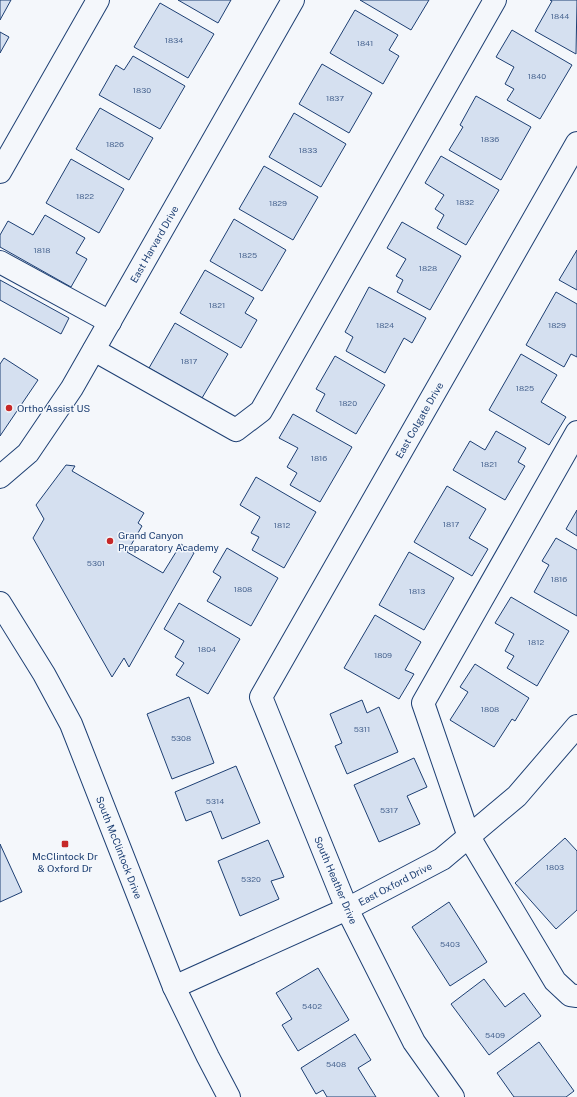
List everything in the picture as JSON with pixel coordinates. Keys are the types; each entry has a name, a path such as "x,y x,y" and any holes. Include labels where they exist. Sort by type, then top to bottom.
{"street":[{"path":"0,172 98,0"},
{"name":"East Harvard Drive","path":"0,478 28,453 72,388 293,0"},
{"path":"94,350 236,430 261,411 495,0"},
{"name":"East Colgate Drive","path":"261,696 577,143"},
{"path":"0,262 110,322"},
{"path":"577,432 423,703 469,837 555,981 570,994 577,996"},
{"name":"South McClintock Drive","path":"0,602 44,674 71,724 174,987 229,1097"},
{"name":"South Heather Drive","path":"261,696 347,909 414,1042 452,1097"},
{"name":"East Oxford Drive","path":"174,987 347,909 442,859 517,796 577,726"}],"building":[{"path":"0,0 11,0 0,20"},
{"path":"178,0 231,0 218,23"},
{"path":"360,0 429,0 411,30"},
{"path":"550,0 577,0 576,54 535,31 552,1"},
{"path":"160,3 214,34 188,78 134,47"},
{"path":"355,10 398,35 389,50 399,56 383,84 330,53"},
{"path":"512,30 572,65 540,119 507,100 514,89 505,84 514,67 496,57"},
{"path":"0,32 9,37 0,53"},
{"path":"133,56 185,86 160,129 99,95 116,65 124,70"},
{"path":"322,64 372,93 349,133 299,104"},
{"path":"476,96 531,127 501,180 449,150 463,127 460,125"},
{"path":"100,108 153,138 129,180 76,149"},
{"path":"294,113 346,144 321,187 269,157"},
{"path":"441,156 499,190 466,245 437,228 444,215 435,209 444,195 425,183"},
{"path":"71,159 124,189 99,233 46,203"},
{"path":"264,166 318,197 293,240 239,209"},
{"path":"45,215 85,238 76,253 87,259 71,287 0,247 0,235 8,221 33,235"},
{"path":"234,219 286,250 262,291 210,261"},
{"path":"402,222 461,256 430,310 397,292 403,280 396,276 406,259 387,248"},
{"path":"577,250 577,290 559,280"},
{"path":"205,270 254,298 245,313 257,320 241,348 180,313"},
{"path":"0,280 69,318 61,334 0,300"},
{"path":"369,287 426,318 412,343 404,338 385,373 346,351 353,337 345,332"},
{"path":"556,292 577,304 577,357 571,354 564,367 526,345"},
{"path":"175,323 228,354 202,398 149,368"},
{"path":"521,354 557,375 541,402 566,417 549,445 489,410"},
{"path":"335,356 385,385 356,434 316,411 325,394 316,389"},
{"name":"Ortho Assist US","path":"4,358 38,380 0,436 0,364"},
{"path":"293,414 352,447 320,502 290,485 297,473 287,467 298,448 279,438"},
{"path":"496,431 526,448 518,462 525,466 505,500 453,470 470,441 485,450"},
{"path":"66,465 75,466 72,471 144,513 138,523 142,526 127,552 163,573 181,544 194,553 129,667 124,658 112,677 33,538 44,519 36,505"},
{"path":"256,477 316,512 284,568 252,550 259,537 251,533 260,517 240,505"},
{"path":"447,486 486,509 469,538 488,549 472,576 414,542"},
{"path":"577,510 577,536 566,529"},
{"path":"556,538 577,550 577,616 534,592 549,565 542,561"},
{"path":"227,548 278,578 251,626 207,601 221,577 213,572"},
{"path":"409,552 454,578 424,630 379,605"},
{"path":"511,597 569,631 537,686 507,668 514,656 505,651 514,634 495,623"},
{"path":"179,603 240,639 208,694 176,675 184,663 175,657 184,641 164,629"},
{"path":"375,615 421,642 405,670 414,674 399,699 344,668"},
{"path":"475,664 529,698 515,721 512,719 494,747 450,720 468,692 460,687"},
{"path":"189,697 214,763 172,779 147,714"},
{"path":"362,700 367,713 379,707 398,752 347,774 335,746 342,743 330,714"},
{"path":"414,758 427,787 407,796 420,824 379,842 354,785"},
{"path":"236,766 260,823 222,839 211,811 186,821 175,792"},
{"path":"565,838 577,851 577,910 556,929 515,883"},
{"path":"268,840 284,877 271,881 279,899 240,916 218,861"},
{"path":"0,844 22,892 0,902"},
{"path":"449,902 487,962 450,986 412,927"},
{"path":"318,968 349,1020 298,1051 282,1025 292,1019 276,993"},
{"path":"484,979 505,1007 524,993 541,1016 489,1055 451,1004"},
{"path":"355,1034 371,1060 358,1068 376,1097 327,1097 323,1090 316,1094 301,1068"},
{"path":"539,1042 574,1091 566,1097 514,1097 497,1073"}],"place":[{"name":"Ortho Assist US","path":"9,408"},
{"name":"Grand Canyon Preparatory Academy","path":"110,541"},
{"name":"McClintock Dr & Oxford Dr","path":"65,844"}]}
